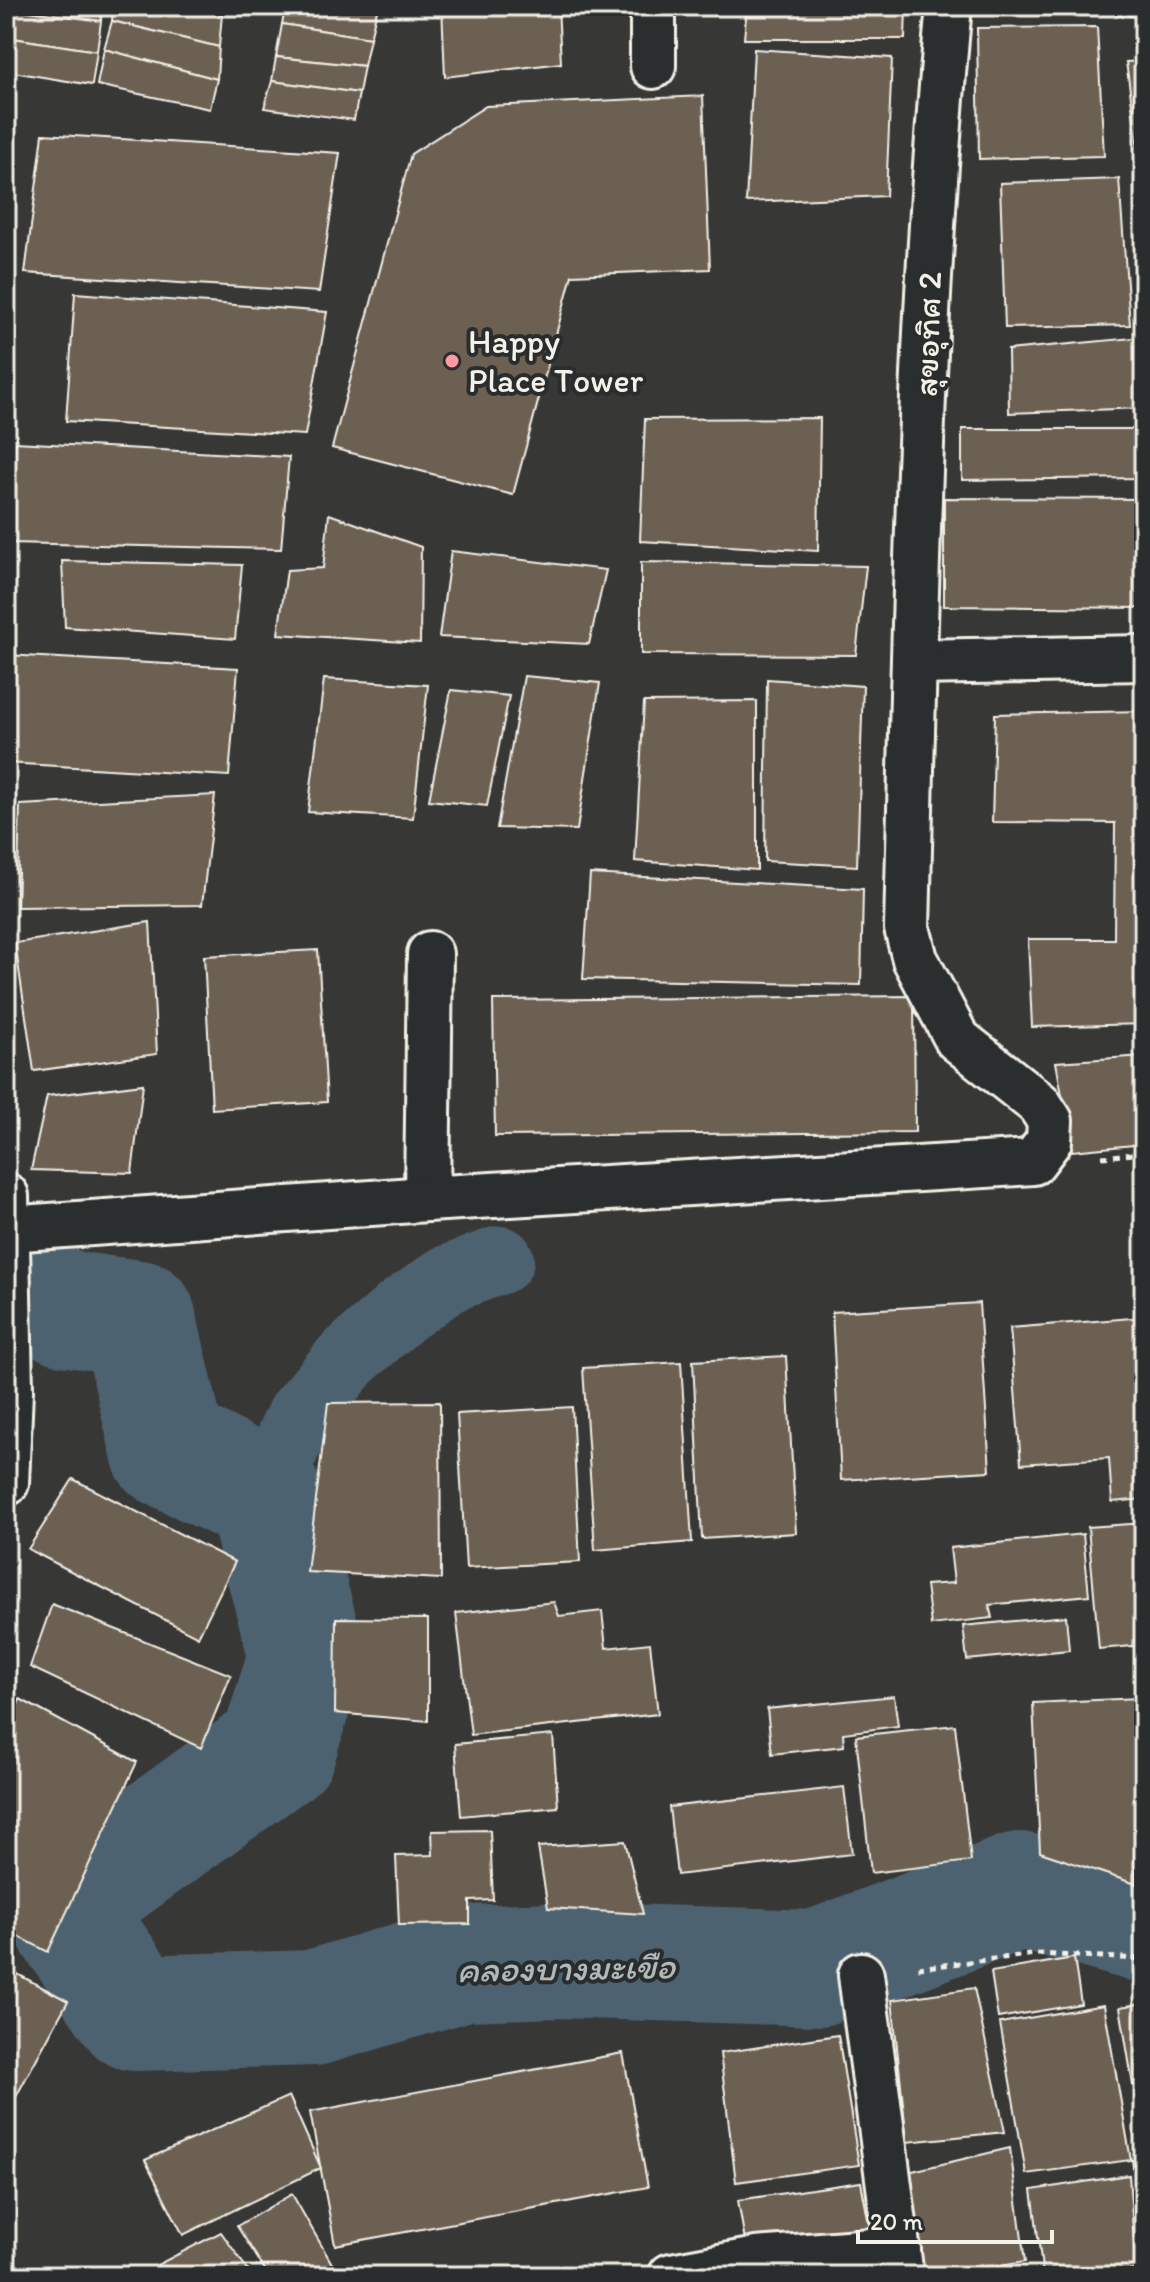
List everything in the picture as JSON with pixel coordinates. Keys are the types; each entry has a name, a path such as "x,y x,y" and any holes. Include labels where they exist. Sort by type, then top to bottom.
{"street":[{"path":"653,6 653,66"},
{"name":"สุขอุทิศ 2","path":"427,1199 1033,1162 1049,1141 1050,1121 1039,1104 957,1039 915,959 907,928 934,159 949,6"},
{"path":"914,662 1144,658"},
{"path":"6,1483 10,1326 8,1228 427,1199 430,954"},
{"path":"671,2276 756,2260 900,2262 861,1975"}],"path":[{"path":"861,1975 1036,1954 1144,1959"}],"building":[{"path":"102,6 101,21 6,8"},
{"path":"113,6 183,6 222,14 219,47 112,21"},
{"path":"183,6 224,6 222,14"},
{"path":"286,6 378,6 370,38 282,24"},
{"path":"442,6 558,6 561,63 445,77"},
{"path":"747,6 906,6 905,39 744,39"},
{"path":"1144,6 1144,17 1026,7"},
{"path":"6,8 101,21 97,51 6,37"},
{"path":"112,21 219,47 217,79 104,49"},
{"path":"282,24 370,38 364,66 276,57"},
{"path":"1097,27 1104,156 979,159 977,28"},
{"path":"6,37 97,51 92,85 6,71"},
{"path":"104,49 217,79 210,109 97,85"},
{"path":"754,49 892,58 886,196 746,202"},
{"path":"276,57 364,66 359,93 272,81"},
{"path":"1144,61 1144,191 1126,62"},
{"path":"272,81 359,93 354,120 264,108"},
{"name":"Happy Place Tower","path":"703,96 710,269 572,275 513,495 332,448 411,154 486,106"},
{"path":"43,134 340,153 319,292 25,273"},
{"path":"1119,179 1130,325 1005,328 1000,183"},
{"path":"75,293 327,312 305,435 66,421"},
{"path":"1143,337 1144,408 1009,413 1008,350"},
{"path":"820,418 818,551 640,541 645,419"},
{"path":"962,429 1144,429 1144,478 962,480"},
{"path":"15,442 289,457 281,549 9,543"},
{"path":"944,498 1144,499 1144,608 944,606"},
{"path":"329,514 421,547 420,643 278,634 287,570 323,568"},
{"path":"451,551 606,570 589,644 439,637"},
{"path":"62,561 242,565 235,639 65,627"},
{"path":"641,562 866,566 856,655 641,654"},
{"path":"6,655 238,668 229,776 6,763"},
{"path":"524,676 600,683 577,830 497,828"},
{"path":"324,679 428,685 413,818 308,812"},
{"path":"767,679 863,686 857,866 765,861"},
{"path":"451,690 509,696 487,806 429,800"},
{"path":"757,701 757,870 635,861 644,702"},
{"path":"1144,711 1144,1024 1032,1027 1028,939 1114,939 1115,823 992,822 995,714"},
{"path":"215,795 202,905 17,907 20,805"},
{"path":"590,874 863,889 861,985 583,979"},
{"path":"150,922 157,1054 34,1071 15,943"},
{"path":"318,950 327,1102 212,1109 204,956"},
{"path":"914,996 915,1132 495,1136 493,1000"},
{"path":"1144,1056 1144,1144 1072,1151 1056,1062"},
{"path":"143,1084 132,1173 31,1170 47,1096"},
{"path":"979,1303 990,1471 841,1480 832,1312"},
{"path":"1144,1317 1144,1499 1112,1502 1109,1458 1021,1464 1010,1328"},
{"path":"786,1356 796,1533 702,1539 693,1361"},
{"path":"681,1362 692,1542 595,1550 583,1368"},
{"path":"440,1402 441,1579 307,1572 328,1403"},
{"path":"572,1407 580,1562 466,1568 457,1414"},
{"path":"73,1479 235,1562 198,1637 28,1549"},
{"path":"1144,1523 1144,1645 1099,1649 1088,1527"},
{"path":"1083,1534 1089,1595 989,1605 992,1618 931,1625 926,1585 954,1583 950,1548"},
{"path":"554,1602 559,1616 602,1611 606,1648 650,1643 658,1714 471,1735 456,1613"},
{"path":"52,1604 231,1675 201,1748 30,1667"},
{"path":"1066,1616 1069,1650 967,1660 963,1626"},
{"path":"336,1618 428,1619 428,1721 335,1713"},
{"path":"894,1696 898,1726 843,1733 844,1746 772,1754 767,1709"},
{"path":"1139,1698 1143,1828 1134,1829 1136,1884 1040,1852 1033,1703"},
{"path":"20,1699 137,1762 48,1952 6,1930 6,1730"},
{"path":"955,1725 971,1861 871,1873 856,1736"},
{"path":"553,1735 558,1807 461,1816 455,1744"},
{"path":"844,1787 852,1854 677,1875 669,1807"},
{"path":"490,1830 493,1900 470,1901 470,1924 399,1925 396,1856 433,1855 432,1831"},
{"path":"625,1841 643,1914 548,1908 538,1847"},
{"path":"1074,1958 1081,2004 998,2018 991,1972"},
{"path":"6,1968 68,2001 6,2115"},
{"path":"974,1988 1005,2132 907,2142 892,2000"},
{"path":"1144,2003 1144,2083 1133,2085 1120,2007"},
{"path":"1104,2005 1131,2160 1026,2174 1000,2023"},
{"path":"838,2035 859,2165 736,2182 720,2053"},
{"path":"623,2053 648,2187 335,2245 310,2112"},
{"path":"289,2096 321,2168 183,2235 145,2160"},
{"path":"1010,2148 1025,2262 940,2276 921,2276 908,2172"},
{"path":"1144,2158 1144,2230 1132,2160"},
{"path":"1129,2175 1136,2270 1088,2276 1043,2276 1032,2190"},
{"path":"861,2182 877,2266 751,2276 738,2200"},
{"path":"292,2194 339,2276 269,2276 237,2226"},
{"path":"221,2232 252,2276 165,2276 157,2265"}],"waterway":[{"path":"264,1496 299,1417 347,1359 402,1311 448,1279 500,1260"},
{"name":"คลองบางมะเขือ","path":"6,1285 70,1309 138,1318 169,1450 264,1496 306,1658 278,1749 86,1888 74,1926 135,2013 313,2008 464,1963 558,1960 817,1968 1020,1890 1144,1925"}],"place":[{"name":"Happy Place Tower","path":"452,361"}]}
